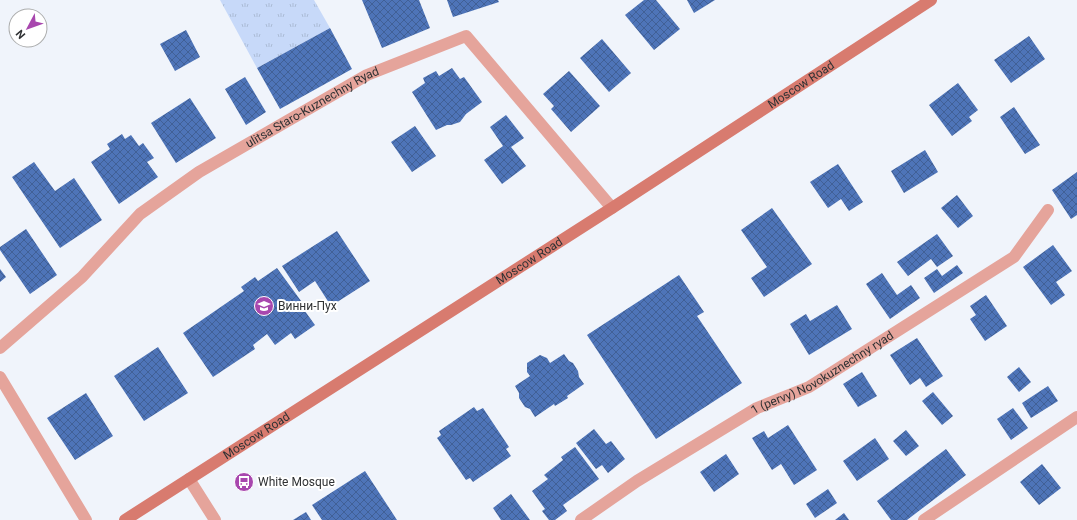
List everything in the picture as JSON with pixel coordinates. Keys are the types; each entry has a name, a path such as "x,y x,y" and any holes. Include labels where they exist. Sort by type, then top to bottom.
{"main road":[{"name":"Moscow Road","path":"125,520 612,208 931,0"}],"street":[{"name":"ulitsa Staro-Kuznechny Ryad","path":"0,348 82,277 140,214 199,172 367,75 466,36 612,208"},
{"name":"1 (pervy) Novokuznechny ryad","path":"581,520 637,481 750,412 772,401 809,387 1014,257 1048,210"},
{"path":"0,377 86,520"},
{"path":"924,520 1077,417"},
{"path":"189,479 215,520"}],"green space":[{"path":"220,0 314,0 330,28 257,68"}],"building":[{"path":"362,0 419,0 430,28 382,48"},
{"path":"447,0 498,0 499,2 453,17"},
{"path":"644,0 656,0 680,29 654,50 625,15"},
{"path":"687,0 715,0 694,13"},
{"path":"330,28 352,69 280,109 257,68"},
{"path":"186,30 200,57 175,71 160,44"},
{"path":"1029,36 1045,59 1011,83 994,60"},
{"path":"602,39 631,73 609,92 580,58"},
{"path":"452,68 460,79 464,77 482,102 466,114 460,122 447,125 436,130 412,92 425,83 423,78 436,71 439,76"},
{"path":"569,71 600,106 571,132 551,109 554,106 543,94"},
{"path":"245,77 266,112 246,125 225,89"},
{"path":"958,83 978,110 969,117 972,121 952,136 929,105"},
{"path":"190,98 216,138 176,163 151,123"},
{"path":"1014,107 1040,145 1025,154 1000,117"},
{"path":"506,115 524,138 511,147 526,166 502,184 484,160 503,146 490,127"},
{"path":"415,126 436,156 412,172 391,142"},
{"path":"122,134 125,139 131,135 139,146 143,143 154,158 147,162 158,177 119,204 91,162 110,149 107,144"},
{"path":"925,150 938,172 904,193 891,171"},
{"path":"34,162 55,191 74,178 102,220 60,248 12,177"},
{"path":"838,164 863,202 849,211 841,199 828,208 810,182"},
{"path":"1077,172 1077,215 1071,219 1052,190"},
{"path":"957,195 973,216 958,228 941,208"},
{"path":"772,208 812,264 764,297 751,278 767,267 741,230"},
{"path":"26,229 57,275 30,294 0,250 0,247"},
{"path":"337,231 370,281 331,306 315,281 299,292 282,266"},
{"path":"937,234 953,256 937,267 931,259 908,276 897,262"},
{"path":"1053,245 1072,271 1056,282 1065,295 1051,305 1023,267"},
{"path":"957,265 963,273 934,293 924,278 937,269 942,276"},
{"path":"277,268 304,305 302,307 315,325 295,339 291,333 275,345 267,334 253,345 255,349 213,377 183,333 244,291 241,287 255,277 258,281"},
{"path":"0,269 6,277 0,282"},
{"path":"882,273 897,295 911,285 920,298 890,319 866,284"},
{"path":"679,275 704,312 697,316 742,383 656,439 587,335"},
{"path":"986,295 1007,326 985,341 970,319 976,315 970,306"},
{"path":"837,305 852,329 809,355 790,324 806,314 810,321"},
{"path":"917,338 943,376 926,387 920,378 910,385 890,355"},
{"path":"158,347 188,393 144,421 114,376"},
{"path":"564,354 569,361 573,363 584,384 567,396 568,398 555,406 554,404 535,417 530,409 525,407 519,398 519,393 515,386 530,376 527,372 527,363 540,355 547,358 550,363"},
{"path":"1019,367 1031,382 1019,392 1007,377"},
{"path":"862,372 877,396 858,407 843,384"},
{"path":"1048,386 1058,401 1031,418 1022,403"},
{"path":"933,392 953,416 942,425 922,401"},
{"path":"86,393 113,436 75,460 47,418"},
{"path":"474,407 477,411 483,408 509,447 506,449 511,456 473,482 470,478 466,480 437,438 441,435 439,431"},
{"path":"1013,408 1028,428 1011,440 997,419"},
{"path":"788,425 817,470 794,485 781,464 772,470 752,438 764,431 768,438"},
{"path":"594,429 606,444 611,441 625,459 608,473 602,465 596,469 576,443"},
{"path":"906,430 919,446 906,456 893,441"},
{"path":"875,438 889,459 857,481 843,461"},
{"path":"575,447 599,479 563,505 567,511 555,520 549,520 542,511 545,509 532,491 548,479 544,475 563,460 561,457"},
{"path":"946,449 966,475 907,520 891,520 877,501"},
{"path":"726,454 739,474 714,492 700,472"},
{"path":"1042,464 1061,488 1039,505 1020,482"},
{"path":"365,471 397,520 322,520 312,505"},
{"path":"828,489 837,503 815,518 806,504"},
{"path":"511,494 530,520 501,520 493,508"},
{"path":"306,512 311,520 293,520"},
{"path":"844,513 849,520 835,520"}],"place":[{"name":"Винни-Пух","path":"264,306"},
{"name":"White Mosque","path":"244,482"}]}
